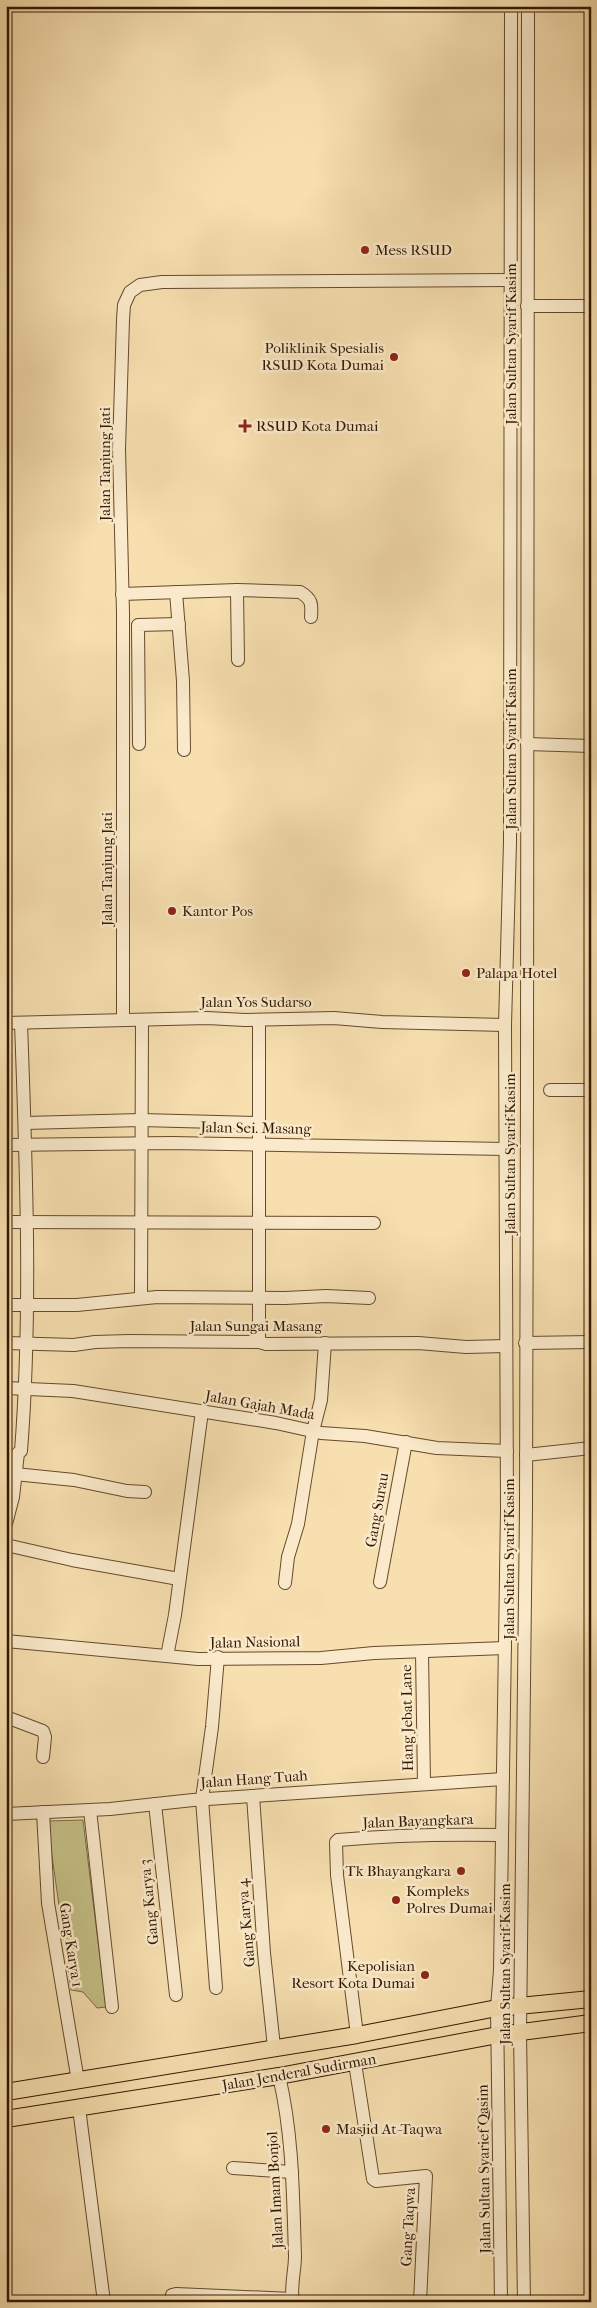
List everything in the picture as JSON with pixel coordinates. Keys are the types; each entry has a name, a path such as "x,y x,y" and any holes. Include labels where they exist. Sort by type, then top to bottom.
{"main road":[{"name":"Jalan Jenderal Sudirman","path":"6,2092 274,2047 357,2036 497,2008 591,1999"},
{"name":"Jalan Jenderal Sudirman","path":"6,2119 279,2076 498,2035 591,2023"},
{"path":"120,2074 124,2101"}],"street":[{"name":"Jalan Sultan Syarif Kasim","path":"498,2035 507,1451 505,1024 510,842 511,6"},
{"name":"Jalan Sultan Syarif Kasim","path":"524,2302 520,2006 526,1455 528,6"},
{"name":"Jalan Tanjung Jati","path":"123,1020 122,594 119,448 122,329 124,305 130,292 140,285 162,282 510,280"},
{"path":"527,306 591,306"},
{"path":"122,594 237,590 300,592 312,602 311,617"},
{"path":"237,590 238,660"},
{"path":"176,592 183,681 184,750"},
{"path":"140,744 138,626 179,624"},
{"path":"510,630 527,629"},
{"path":"527,744 591,746"},
{"name":"Jalan Yos Sudarso","path":"6,1023 207,1018 259,1020 334,1018 382,1022 505,1024"},
{"path":"259,1020 259,1342"},
{"path":"142,1021 142,1298"},
{"path":"6,1524 15,1474 12,1452 20,1451 26,1389 26,1221 21,1023"},
{"path":"527,1090 591,1090"},
{"path":"98,1120 98,1143"},
{"path":"24,1123 142,1120 259,1123"},
{"path":"171,1121 171,1143"},
{"name":"Jalan Sei. Masang","path":"6,1145 171,1143 506,1149"},
{"path":"6,1222 374,1223"},
{"path":"6,1305 77,1305 142,1298 326,1296 369,1298"},
{"name":"Jalan Sungai Masang","path":"6,1343 74,1345 128,1341 506,1346"},
{"path":"525,1343 591,1342"},
{"path":"285,1583 288,1557 298,1524 313,1431 321,1400 324,1343"},
{"name":"Jalan Gajah Mada","path":"6,1388 82,1392 276,1423 313,1431 365,1436 437,1448 507,1451"},
{"path":"167,1656 175,1615 202,1411"},
{"name":"Gang Surau","path":"380,1582 406,1442"},
{"path":"526,1455 591,1448"},
{"path":"15,1474 74,1480 127,1491 145,1492"},
{"path":"6,1545 79,1562 179,1579"},
{"name":"Jalan Nasional","path":"6,1641 198,1659 218,1657 321,1658 374,1653 505,1648"},
{"name":"Hang Jebat Lane","path":"422,1652 424,1784"},
{"path":"216,1988 202,1799 212,1727 218,1657"},
{"path":"6,1717 43,1731 45,1737 43,1757"},
{"name":"Jalan Hang Tuah","path":"6,1814 90,1810 202,1799 503,1779"},
{"name":"Gang Karya 4","path":"253,1796 264,1953 274,2047"},
{"name":"Gang Karya 3","path":"155,1804 176,1995"},
{"path":"90,1810 112,2007"},
{"name":"Gang Karya 1","path":"43,1812 48,1903 78,2081"},
{"name":"Jalan Bayangkara","path":"357,2036 337,1875 336,1842 338,1840 408,1835 502,1835"},
{"name":"Jalan Sultan Syarief Qasim","path":"498,2035 501,2302"},
{"name":"Gang Taqwa","path":"355,2063 373,2179 376,2181 426,2176 420,2302"},
{"name":"Jalan Imam Bonjol","path":"279,2076 285,2099 292,2172 295,2259 292,2300"},
{"path":"79,2108 104,2302"},
{"path":"233,2168 292,2172"},
{"path":"171,2302 172,2296 176,2294 292,2300"}],"shaded area":[{"path":"83,1820 106,2007 97,2008 83,1992 71,1990 47,1821"}],"place":[{"name":"Mess RSUD","path":"365,250"},
{"name":"Poliklinik Spesialis RSUD Kota Dumai","path":"394,357"},
{"name":"RSUD Kota Dumai","path":"245,426"},
{"name":"Kantor Pos","path":"172,911"},
{"name":"Palapa Hotel","path":"466,973"},
{"name":"Tk Bhayangkara","path":"461,1871"},
{"name":"Kompleks Polres Dumai","path":"396,1900"},
{"name":"Kepolisian Resort Kota Dumai","path":"425,1975"},
{"name":"Masjid At-Taqwa","path":"326,2129"}]}
